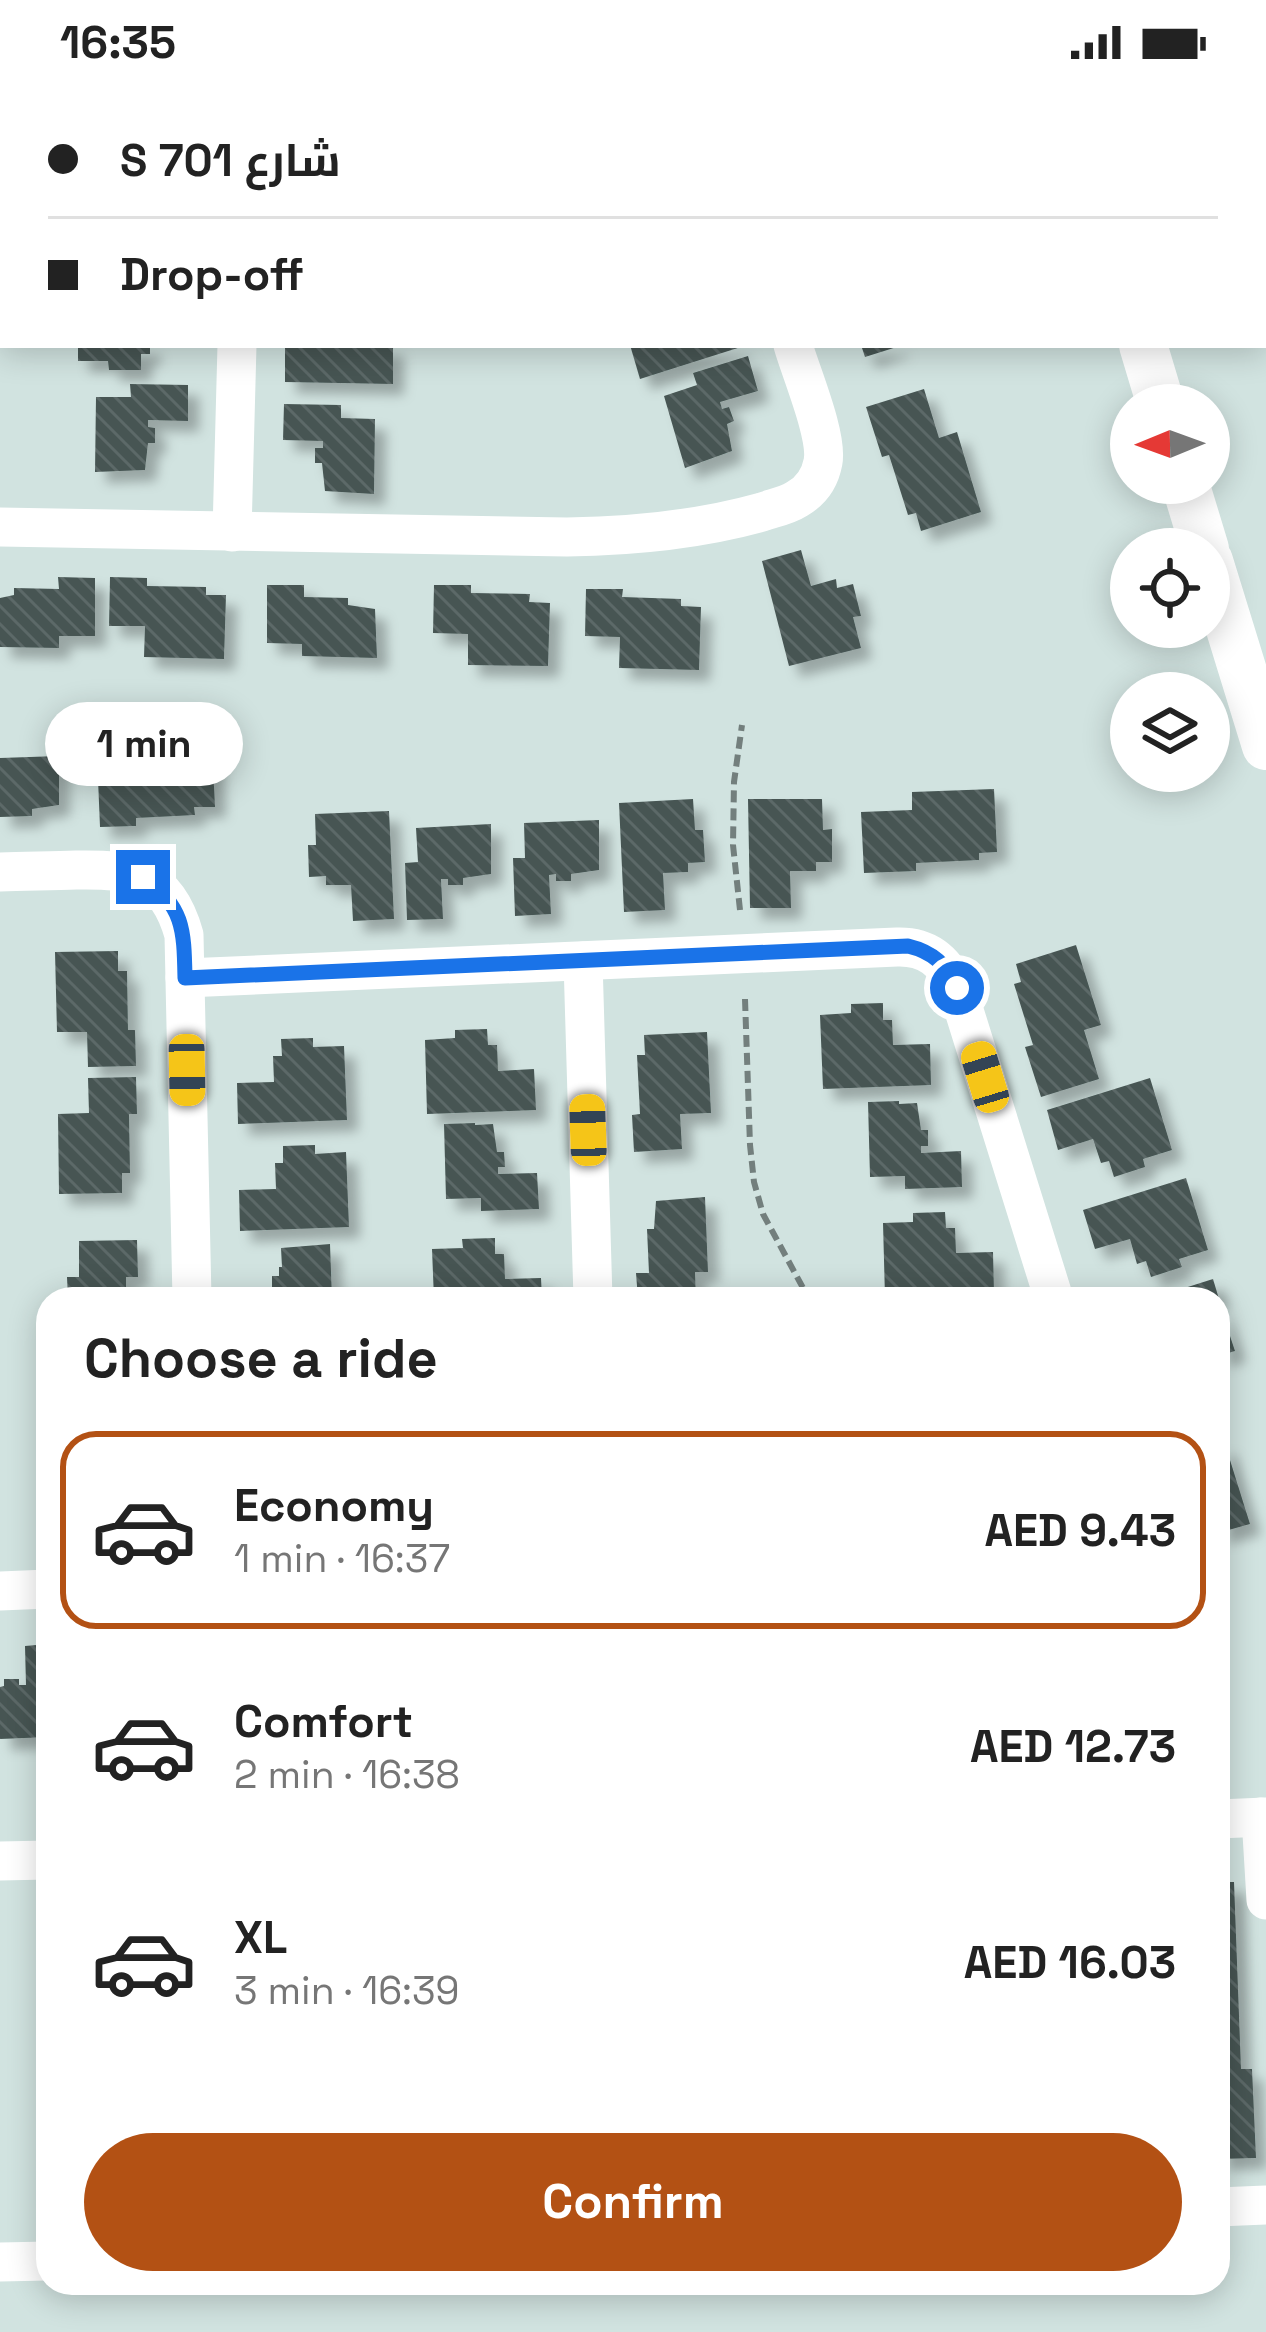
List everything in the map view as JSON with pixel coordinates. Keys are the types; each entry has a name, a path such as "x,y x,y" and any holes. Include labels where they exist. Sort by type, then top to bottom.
{"street":[{"path":"232,532 237,348"},
{"path":"0,527 624,536 699,526 788,504 817,480 823,442 794,348"},
{"path":"1144,348 1155,384"},
{"path":"1230,629 1266,746"},
{"path":"0,872 119,869 163,891 178,911 184,935 192,1287"},
{"path":"185,978 908,946 942,962 957,988 1050,1287"},
{"path":"583,961 593,1287"},
{"path":"0,1591 36,1590"},
{"path":"1230,1818 1263,1817 1266,1900"},
{"path":"0,1861 36,1860"},
{"path":"1230,2206 1266,2204"},
{"path":"0,2262 36,2261"}],"path":[{"path":"740,910 733,845 734,782 742,724"},
{"path":"745,999 754,1181 763,1214 803,1287"}],"building":[{"path":"78,348 150,348 150,354 141,354 141,370 109,370 108,361 78,361"},
{"path":"285,348 393,348 393,384 285,382"},
{"path":"631,348 738,348 640,379"},
{"path":"862,348 894,348 865,357"},
{"path":"748,356 758,391 720,402 722,409 729,407 734,421 727,424 732,451 685,468 664,396 697,385 693,373"},
{"path":"130,384 188,385 188,421 148,420 148,427 155,428 155,443 148,443 145,470 95,472 96,397 131,397"},
{"path":"924,389 939,438 957,432 981,512 921,531 916,513 908,515 889,455 882,457 866,407"},
{"path":"284,404 341,405 341,418 375,419 374,494 325,491 322,463 315,463 315,448 323,448 323,441 283,440"},
{"path":"801,550 811,586 836,579 837,588 853,584 861,616 853,617 861,648 789,666 762,561"},
{"path":"58,577 95,578 95,636 59,636 59,648 0,647 0,598 14,595 14,588 59,589"},
{"path":"110,577 147,578 147,586 206,587 206,595 226,595 224,659 144,657 145,626 109,626"},
{"path":"267,585 304,585 304,597 348,598 348,605 375,609 377,658 302,656 302,644 267,643"},
{"path":"434,585 471,585 471,593 530,594 529,602 550,603 548,666 468,665 468,634 433,633"},
{"path":"586,589 623,589 622,597 681,599 681,606 701,607 699,670 619,668 620,637 585,636"},
{"path":"212,743 215,807 194,807 195,815 136,818 136,826 100,827 98,779 133,777 132,746"},
{"path":"59,756 59,805 32,809 32,816 0,817 0,758"},
{"path":"994,789 997,852 979,853 979,860 916,863 916,871 864,873 861,812 912,810 912,792"},
{"path":"693,799 695,830 703,830 705,862 688,863 688,872 663,873 665,910 624,912 619,803"},
{"path":"748,799 822,799 823,830 832,829 832,862 816,862 816,871 790,871 791,908 750,908"},
{"path":"389,811 394,919 353,921 351,885 326,885 326,876 309,877 308,845 316,845 315,814"},
{"path":"599,820 599,870 571,874 571,881 556,881 556,874 549,875 551,914 515,916 513,858 525,858 524,823"},
{"path":"491,824 491,874 463,878 463,885 448,885 448,879 441,879 443,919 407,920 405,863 418,862 416,828"},
{"path":"1076,945 1101,1025 1084,1030 1099,1079 1041,1097 1025,1047 1033,1045 1014,984 1021,982 1016,964"},
{"path":"118,951 118,971 127,971 128,1030 135,1030 136,1066 88,1067 87,1032 57,1032 55,952"},
{"path":"883,1003 883,1020 892,1020 893,1045 930,1044 931,1085 823,1089 820,1015 851,1013 851,1004"},
{"path":"487,1029 488,1045 497,1045 498,1071 534,1069 536,1110 427,1114 425,1040 455,1038 455,1030"},
{"path":"707,1032 711,1113 680,1114 682,1149 634,1152 632,1115 640,1114 637,1055 645,1055 644,1035"},
{"path":"313,1038 313,1047 344,1046 347,1120 238,1124 237,1083 274,1082 273,1056 282,1056 281,1039"},
{"path":"136,1077 137,1114 129,1114 130,1173 122,1173 122,1193 59,1194 58,1114 89,1113 88,1078"},
{"path":"1150,1078 1172,1150 1143,1159 1145,1167 1114,1177 1109,1161 1101,1163 1093,1139 1058,1150 1047,1110"},
{"path":"868,1102 917,1103 921,1130 928,1130 928,1146 921,1146 921,1153 961,1151 962,1187 905,1189 905,1176 870,1177"},
{"path":"444,1124 493,1124 497,1152 504,1152 505,1167 498,1167 498,1174 537,1173 539,1209 481,1211 481,1198 446,1199"},
{"path":"315,1145 315,1154 346,1152 349,1227 240,1231 239,1190 276,1189 275,1163 283,1163 283,1146"},
{"path":"1186,1178 1208,1250 1179,1259 1182,1267 1151,1277 1146,1261 1137,1264 1130,1239 1095,1249 1083,1210"},
{"path":"705,1197 708,1272 695,1272 696,1287 637,1287 636,1273 649,1273 647,1229 654,1229 656,1201"},
{"path":"945,1212 946,1228 955,1228 956,1253 993,1252 994,1287 885,1287 883,1223 913,1222 913,1213"},
{"path":"495,1238 495,1254 504,1254 505,1279 541,1278 541,1287 434,1287 432,1249 463,1248 462,1239"},
{"path":"137,1240 138,1277 126,1277 126,1287 67,1287 67,1277 79,1277 79,1241"},
{"path":"330,1244 332,1287 272,1287 272,1276 279,1276 282,1267 281,1248"},
{"path":"1213,1279 1215,1287 1188,1287"},
{"path":"1230,1460 1250,1524 1230,1530"},
{"path":"36,1645 36,1738 0,1739 0,1687 4,1679 19,1679 19,1685 26,1685 25,1646"},
{"path":"1230,1882 1234,1882 1241,2069 1252,2069 1256,2158 1230,2159"}],"route":[{"path":"143,877 163,891 178,911 185,978 908,946 942,962 957,988"}]}
